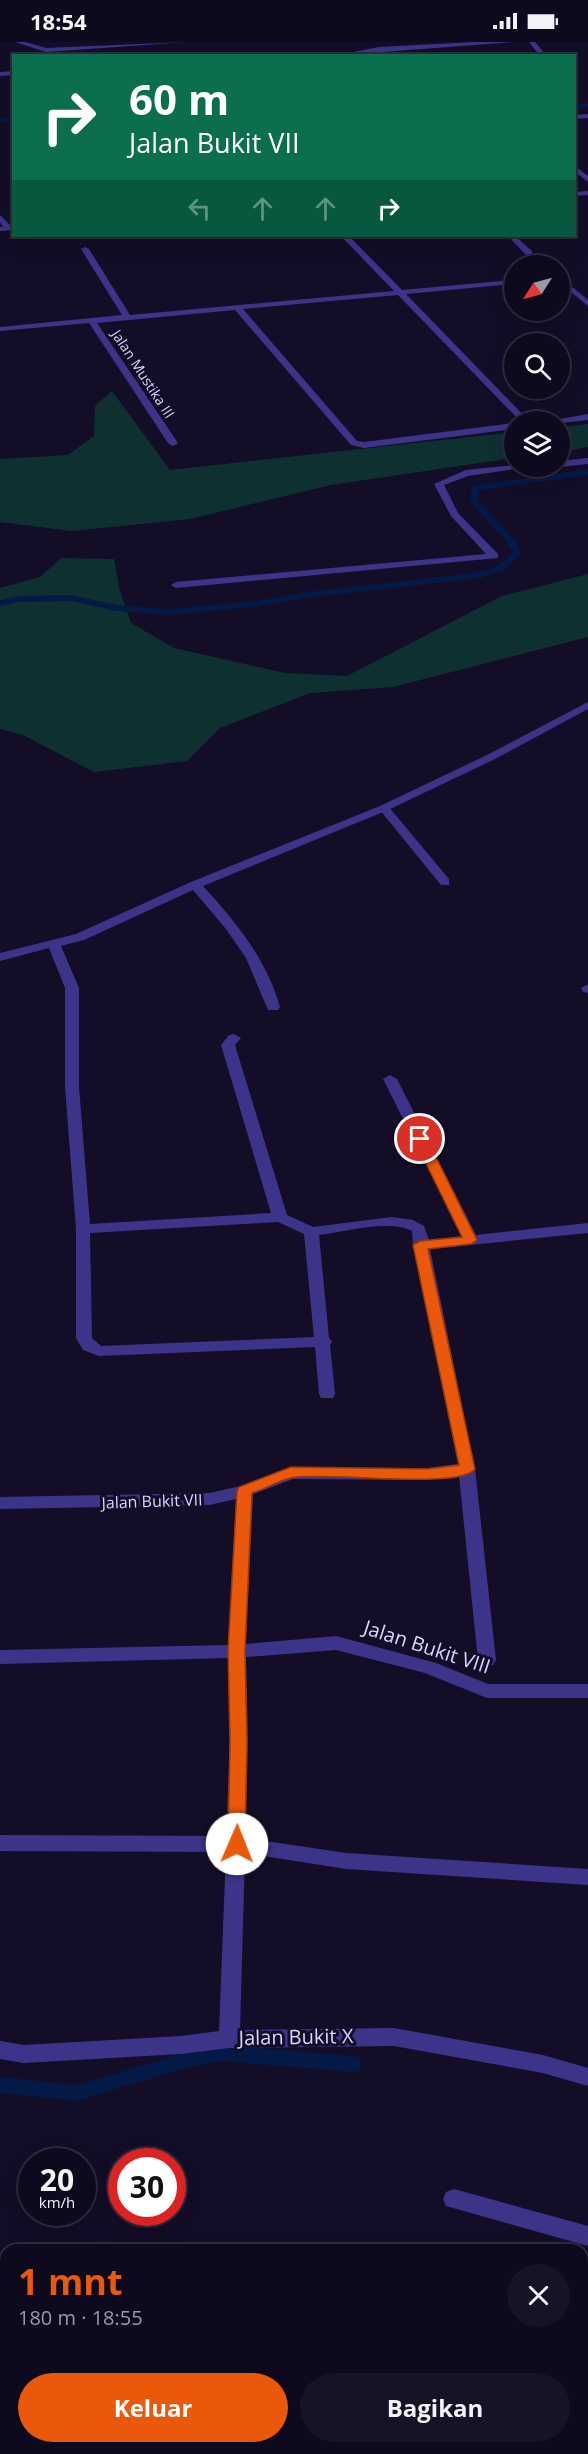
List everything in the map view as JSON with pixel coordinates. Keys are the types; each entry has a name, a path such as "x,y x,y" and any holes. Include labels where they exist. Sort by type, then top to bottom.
{"street":[{"path":"18,42 46,50 184,42"},
{"path":"347,54 379,49 510,42"},
{"path":"532,42 542,54"},
{"path":"379,49 383,54"},
{"path":"576,169 588,180"},
{"path":"0,217 7,228"},
{"path":"346,237 515,411"},
{"path":"512,237 529,253"},
{"path":"85,249 127,317"},
{"path":"0,329 504,283"},
{"path":"570,288 588,303"},
{"path":"237,307 354,443 364,446 504,427"},
{"name":"Jalan Mustika III","path":"91,320 173,443"},
{"path":"570,419 588,417"},
{"path":"570,463 588,461"},
{"path":"176,585 494,556 454,514 439,484 466,473 504,469"},
{"path":"0,957 80,937 195,885 384,808 490,757 588,705"},
{"path":"384,808 445,882"},
{"path":"195,885 218,909 257,965 273,1007"},
{"path":"54,944 72,988 72,1087 83,1229 84,1338 89,1346 99,1351 324,1342"},
{"path":"234,1038 228,1045 280,1216"},
{"path":"390,1079 471,1240"},
{"path":"83,1229 280,1216 312,1232 392,1221 408,1223 419,1229 420,1245 467,1463 487,1660"},
{"path":"420,1245 588,1228"},
{"path":"312,1232 324,1342 327,1394"},
{"name":"Jalan Bukit VII","path":"0,1503 169,1502 209,1499 245,1491 291,1473 427,1474 467,1463"},
{"path":"229,2039 237,1844 239,1741 237,1651 245,1491"},
{"name":"Jalan Bukit VIII","path":"0,1657 237,1651 336,1643 430,1668 487,1691 588,1691"},
{"path":"0,1843 237,1844 346,1861 588,1877"},
{"name":"Jalan Bukit X","path":"0,2050 24,2054 229,2039 335,2035 394,2037 543,2064 588,2077"},
{"path":"454,2199 588,2236"}],"green space":[{"path":"112,391 170,470 504,433 504,459 331,485 190,519 72,531 0,522 0,459 68,455 94,436 95,406"},
{"path":"588,424 588,447 570,450 570,426"},
{"path":"61,558 114,559 120,591 131,623 174,648 285,673 347,676 502,596 588,574 588,637 393,687 310,693 220,728 187,761 94,772 23,735 0,729 0,588 40,577"}],"waterway":[{"path":"576,106 588,105"},
{"path":"0,120 12,121"},
{"path":"0,603 19,599 71,598 117,608 168,612 256,604 307,595 482,575 500,568 518,554 513,544 474,501 475,488 588,472"},
{"path":"0,2085 77,2093 193,2058 222,2053 353,2064"}],"route":[{"path":"237,1844 239,1741 237,1651 245,1491 278,1476 291,1473 427,1474 467,1469 420,1245 471,1240 420,1139"}]}
